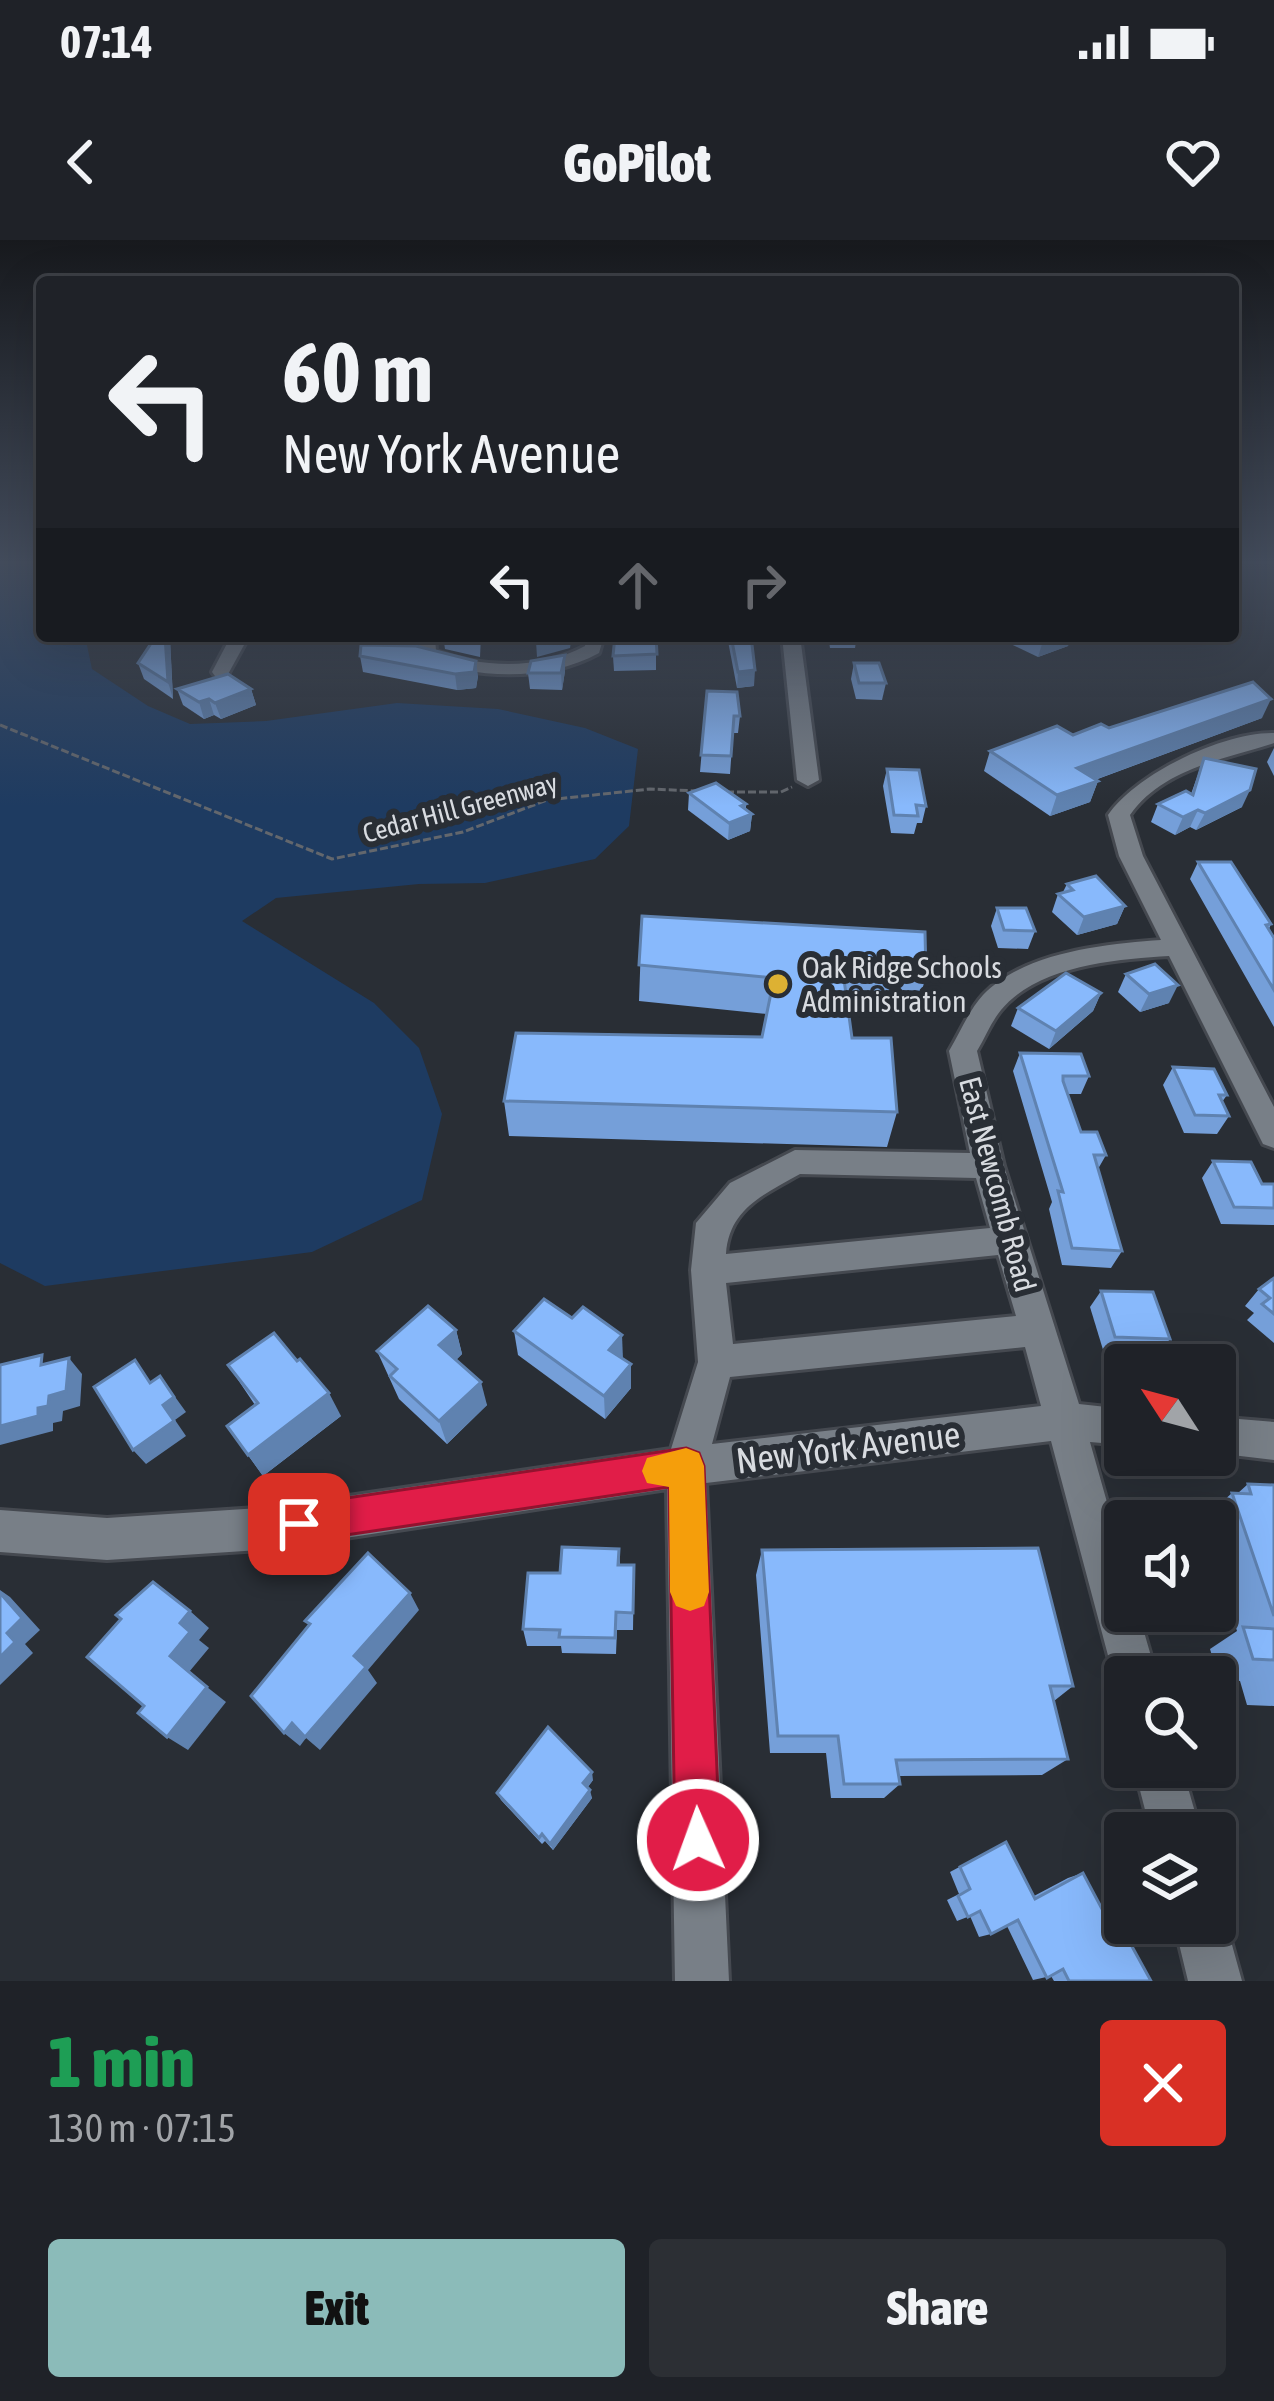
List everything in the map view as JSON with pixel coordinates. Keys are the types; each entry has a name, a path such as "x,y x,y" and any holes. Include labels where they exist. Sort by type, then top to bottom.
{"street":[{"path":"220,672 236,643"},
{"path":"426,643 427,654 446,664 531,667 574,661 593,649 594,643"},
{"path":"792,643 808,780"},
{"path":"1269,738 1147,782 1128,797 1119,815 1131,856 1274,1136"},
{"name":"East Newcomb Road","path":"1128,1656 1065,1421 988,1166 963,1051 994,999 1052,968 1120,950 1176,947"},
{"path":"702,1981 686,1466 716,1362 708,1270 712,1223 741,1192 795,1162 988,1166"},
{"path":"708,1270 1011,1240"},
{"path":"716,1362 1038,1330"},
{"name":"New York Avenue","path":"0,1531 107,1539 273,1528 686,1466 1065,1421 1104,1424"},
{"path":"1236,1437 1274,1441"},
{"path":"1205,1944 1215,1981"}],"path":[{"name":"Cedar Hill Greenway","path":"0,725 332,859 464,832 547,800 650,789 781,792 808,780"}],"shaded area":[{"path":"0,643 87,643 92,669 148,706 190,724 266,721 397,703 498,709 585,728 638,749 629,826 595,859 485,883 419,884 276,898 242,921 374,1003 419,1048 442,1114 422,1200 312,1252 45,1286 0,1263"}],"building":[{"path":"151,643 165,643 168,682 138,663"},
{"path":"614,643 656,643 657,654 613,656"},
{"path":"732,643 752,643 755,670 738,672"},
{"path":"361,645 416,646 476,661 474,672 455,674 360,656"},
{"path":"565,655 561,673 528,673 531,661"},
{"path":"854,663 879,663 886,683 859,683"},
{"path":"228,674 251,689 215,703 209,699 199,702 177,689"},
{"path":"1253,682 1271,699 1077,768 1098,781 1057,795 990,751 1057,726 1073,735 1101,724 1109,728"},
{"path":"707,691 737,692 740,716 734,716 731,756 701,755"},
{"path":"1204,758 1256,769 1250,790 1205,813 1198,810 1183,817 1158,804 1186,791 1193,795"},
{"path":"887,769 919,770 926,806 916,805 918,816 894,815"},
{"path":"716,783 746,804 741,806 752,814 729,823 689,793"},
{"path":"1198,862 1231,862 1271,924 1266,925 1274,938 1274,990"},
{"path":"1096,876 1125,906 1084,917 1058,894 1073,890 1067,884"},
{"path":"997,908 1026,908 1035,931 1004,930"},
{"path":"642,916 925,932 926,975 842,965 852,1038 891,1038 897,1112 504,1101 516,1033 762,1037 774,978 639,965"},
{"path":"1155,964 1178,985 1149,994 1126,974"},
{"path":"1066,973 1101,993 1056,1031 1018,1008"},
{"path":"1020,1053 1081,1054 1089,1076 1063,1076 1063,1081 1081,1132 1097,1132 1106,1155 1094,1155 1122,1251 1072,1248 1058,1191 1063,1192"},
{"path":"1173,1067 1214,1069 1227,1095 1219,1095 1229,1116 1195,1115"},
{"path":"1213,1161 1251,1162 1262,1184 1274,1184 1274,1208 1234,1207"},
{"path":"1274,1278 1274,1314 1262,1304 1270,1298 1259,1289"},
{"path":"1101,1291 1153,1292 1170,1339 1115,1337"},
{"path":"544,1299 572,1318 583,1307 622,1335 609,1350 631,1364 604,1396 514,1331"},
{"path":"428,1306 456,1330 439,1345 481,1382 439,1421 390,1376 397,1369 377,1351"},
{"path":"274,1333 329,1393 248,1455 227,1426 258,1403 228,1365"},
{"path":"42,1355 41,1365 69,1358 66,1391 49,1396 48,1406 38,1408 38,1416 0,1426 0,1365"},
{"path":"135,1360 150,1383 160,1376 174,1397 163,1405 174,1421 133,1450 94,1387"},
{"path":"1248,1484 1274,1485 1274,1616 1232,1493 1251,1494"},
{"path":"562,1547 619,1549 618,1565 634,1565 633,1613 616,1612 615,1638 559,1637 560,1630 523,1629 528,1573 560,1573"},
{"path":"1038,1548 1073,1686 1050,1686 1068,1759 896,1760 900,1784 844,1784 838,1736 778,1736 762,1550"},
{"path":"368,1553 410,1593 354,1656 366,1667 305,1737 292,1723 284,1733 251,1696 310,1624 305,1621"},
{"path":"153,1582 190,1611 180,1623 190,1632 170,1656 207,1687 167,1737 138,1713 144,1706 87,1657 121,1619 116,1615"},
{"path":"0,1593 22,1618 7,1633 15,1642 0,1657"},
{"path":"1243,1627 1274,1629 1274,1660 1253,1659"},
{"path":"548,1727 592,1772 583,1783 590,1790 550,1844 497,1793"},
{"path":"1006,1842 1035,1899 1083,1873 1104,1913 1104,1944 1131,1944 1151,1981 1069,1981 1063,1969 1047,1978 1018,1920 991,1934 980,1911 968,1917 958,1896 970,1889 960,1867"}],"slow traffic":[{"path":"660,1471 686,1466 690,1592"}],"place":[{"name":"Oak Ridge Schools Administration","path":"778,984"}],"route":[{"path":"299,1524 686,1466 698,1840"}]}
